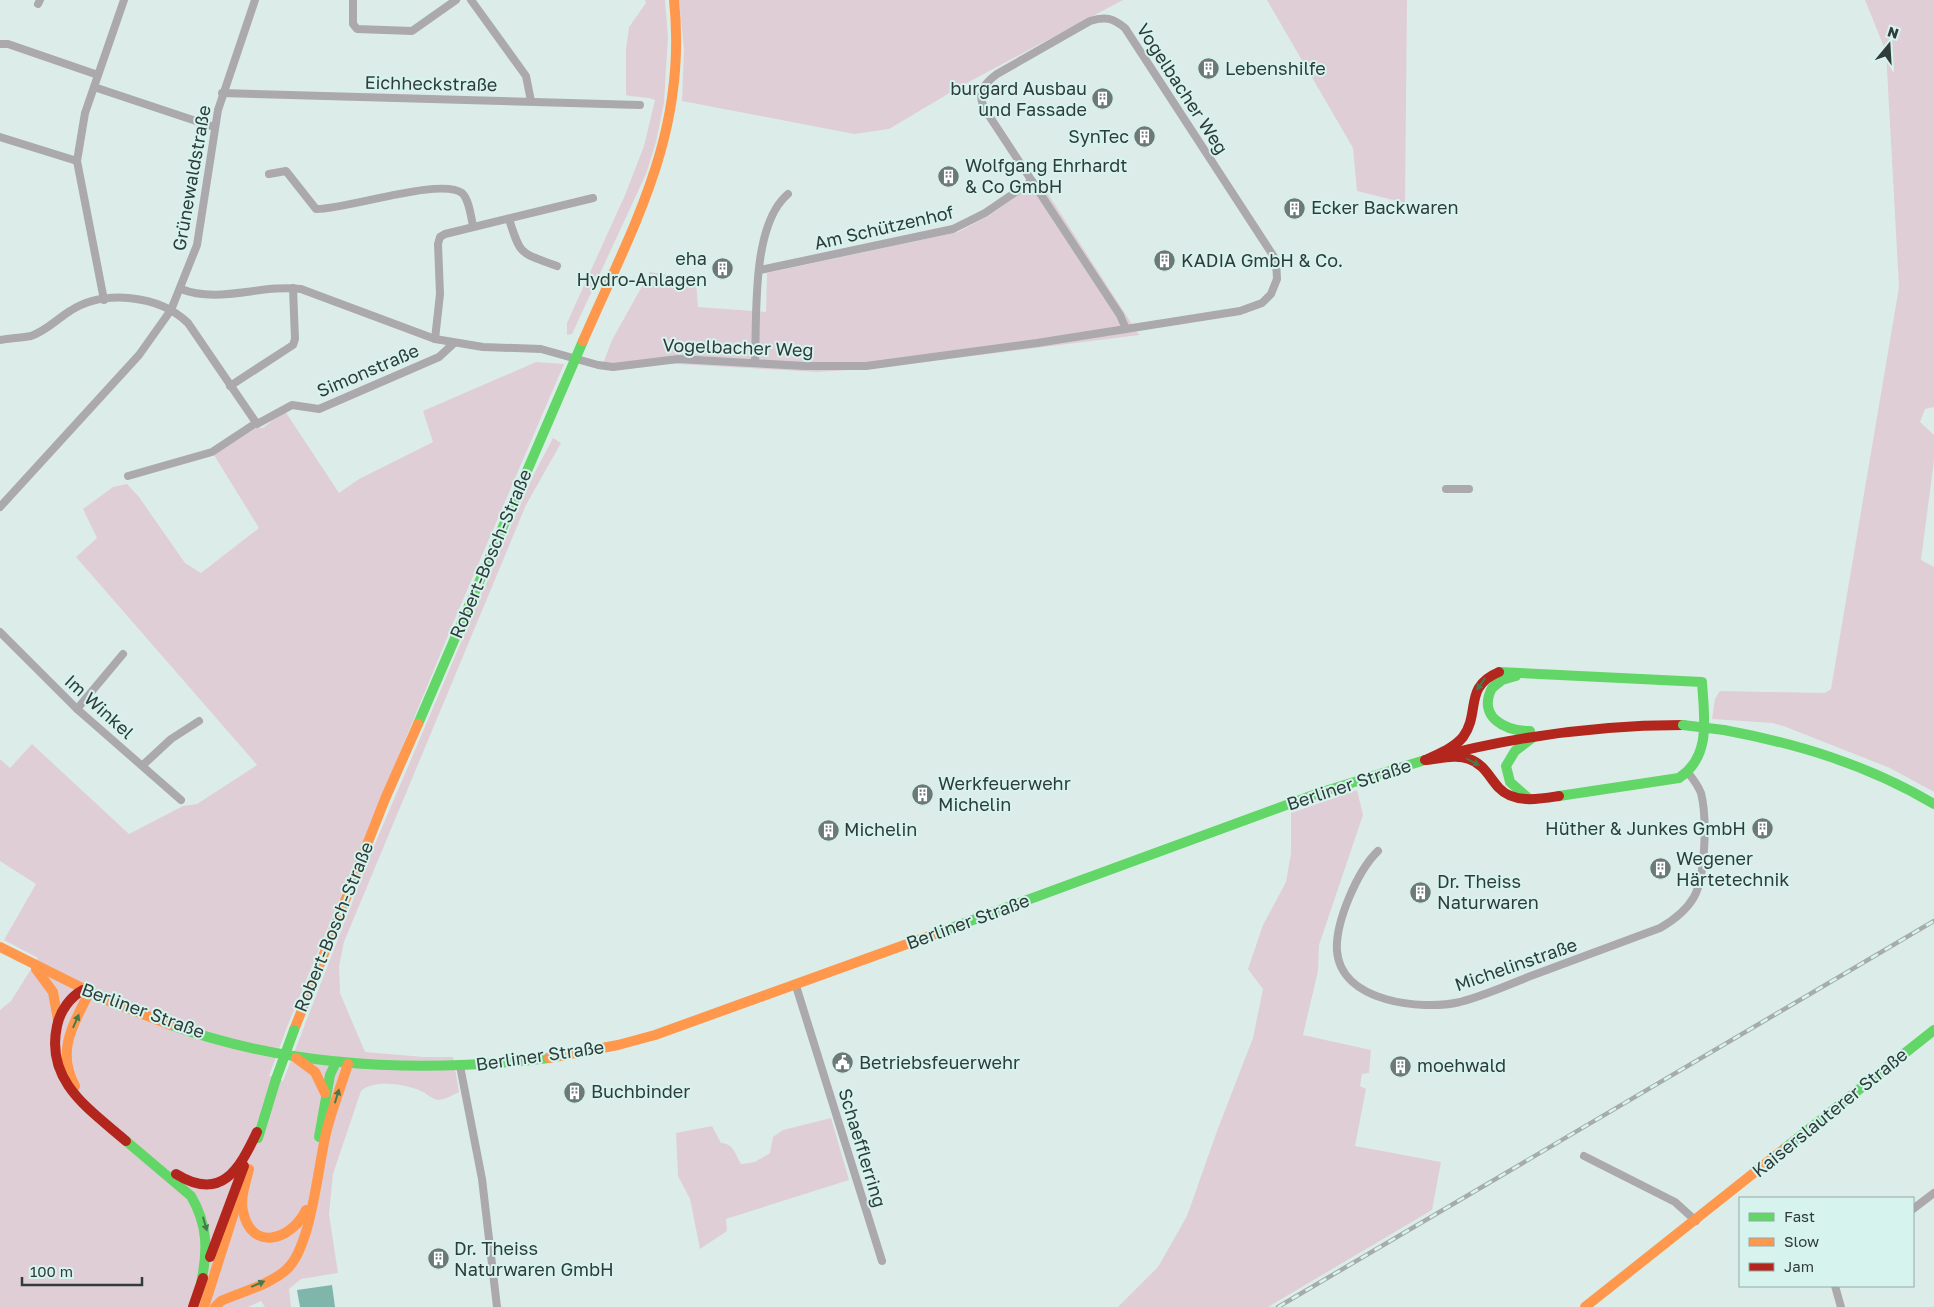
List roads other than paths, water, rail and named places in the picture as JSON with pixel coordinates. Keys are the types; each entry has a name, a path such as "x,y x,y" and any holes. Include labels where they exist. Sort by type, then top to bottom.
{"main road":[{"name":"Robert-Bosch-Straße","path":"204,1307 276,1079 385,799 651,185 663,148 674,100 677,40 674,0"},
{"path":"1499,672 1702,682 1703,747 1696,766 1689,774 1679,778 1538,799 1510,796 1500,789 1486,770 1470,759 1461,757 1426,760 1445,750 1462,737 1472,717 1476,690 1480,682 1487,676 1499,672"},
{"path":"1524,674 1507,678 1492,688 1488,704 1490,712 1503,726 1512,730 1556,730"},
{"name":"Berliner Straße","path":"0,947 86,991 186,1030 293,1056 348,1064 460,1066 537,1060 615,1046 796,986 1319,793 1367,777 1472,747 1556,730 1612,724 1683,725 1724,730 1775,740 1840,759 1901,786 1934,804"},
{"path":"1538,799 1517,791 1506,774 1506,765 1510,755 1517,747 1532,738 1556,730"},
{"path":"30,963 52,987 55,996 58,1021 53,1049 64,1082 84,1105 181,1181 205,1222 208,1247 201,1283"},
{"path":"58,1021 74,995 86,991"},
{"path":"86,991 65,1051 65,1067 70,1078 87,1100 172,1174"},
{"name":"Kaiserslauterer Straße","path":"1585,1307 1696,1221 1934,1030"},
{"path":"293,1056 316,1073 322,1081 326,1097"},
{"path":"249,1169 242,1205 243,1215 248,1226 257,1234 268,1238 282,1238 301,1223 306,1212 330,1075 336,1062"},
{"path":"215,1307 221,1301 286,1270 295,1259 307,1227 327,1129 348,1064"},
{"name":"Robert-Bosch-Straße","path":"193,1307 269,1102"},
{"path":"181,1181 204,1185 224,1180 241,1164 257,1132"}],"street":[{"path":"104,300 77,161 81,130 124,0"},
{"name":"Grünewaldstraße","path":"0,507 140,355 171,310 192,263 201,229 214,127 222,93 255,0"},
{"path":"353,0 353,24 357,29 412,31 456,0"},
{"path":"470,0 526,76 531,101"},
{"name":"Vogelbacher Weg","path":"181,289 206,294 293,288 312,293 435,340 454,344 541,350 613,367 678,359 805,366 882,364 1126,329 1255,307 1271,294 1277,279 1276,260 1125,28 1117,21 1103,17 1090,21 997,74 985,84 981,99 983,105 1120,315 1126,329"},
{"path":"0,44 8,44 98,76"},
{"path":"94,87 214,127"},
{"name":"Eichheckstraße","path":"222,93 531,101 640,106"},
{"path":"0,137 77,161"},
{"path":"269,174 286,171 316,209 400,194 452,190 461,193 465,198 473,226"},
{"name":"Am Schützenhof","path":"760,270 953,229 985,214 1032,181"},
{"path":"754,363 762,249 769,220 775,208 788,194"},
{"path":"435,340 440,294 438,244 440,237 473,226 510,219 593,198"},
{"path":"510,219 518,247 522,252 557,266"},
{"path":"230,386 294,345 296,339 293,288"},
{"path":"0,340 30,336 50,326 70,311 104,300 139,299 171,310 182,316 193,328 256,423"},
{"name":"Simonstraße","path":"128,476 212,452 256,423 260,423 292,404 319,409 439,357 454,344"},
{"path":"1446,489 1469,489"},
{"name":"Im Winkel","path":"0,632 77,710 143,765 181,800"},
{"path":"77,710 123,654"},
{"path":"143,765 171,739 199,721"},
{"name":"Michelinstraße","path":"1378,851 1360,873 1339,927 1337,950 1342,968 1358,986 1385,998 1414,1004 1460,1002 1660,928 1680,914 1691,901 1699,886 1704,858 1703,802 1697,785 1689,774"},
{"name":"Schaefflerring","path":"796,986 882,1261"},
{"path":"460,1066 482,1178 497,1307"},
{"path":"1584,1156 1675,1202 1696,1221"},
{"path":"1914,1209 1934,1192"},
{"path":"1835,1287 1841,1307"}],"railway":[{"path":"1278,1307 1934,921"}],"place":[{"name":"Lebenshilfe","path":"1209,69"},
{"name":"burgard Ausbau und Fassade","path":"1103,99"},
{"name":"SynTec","path":"1145,137"},
{"name":"Wolfgang Ehrhardt & Co GmbH","path":"949,176"},
{"name":"Ecker Backwaren","path":"1295,208"},
{"name":"KADIA GmbH & Co.","path":"1165,261"},
{"name":"eha Hydro-Anlagen","path":"723,269"},
{"name":"Werkfeuerwehr Michelin","path":"922,794"},
{"name":"Hüther & Junkes GmbH","path":"1762,829"},
{"name":"Michelin","path":"828,830"},
{"name":"Wegener Härtetechnik","path":"1660,869"},
{"name":"Dr. Theiss Naturwaren","path":"1421,892"},
{"name":"Betriebsfeuerwehr","path":"843,1063"},
{"name":"moehwald","path":"1401,1066"},
{"name":"Buchbinder","path":"575,1092"},
{"name":"Dr. Theiss Naturwaren GmbH","path":"438,1259"}]}
